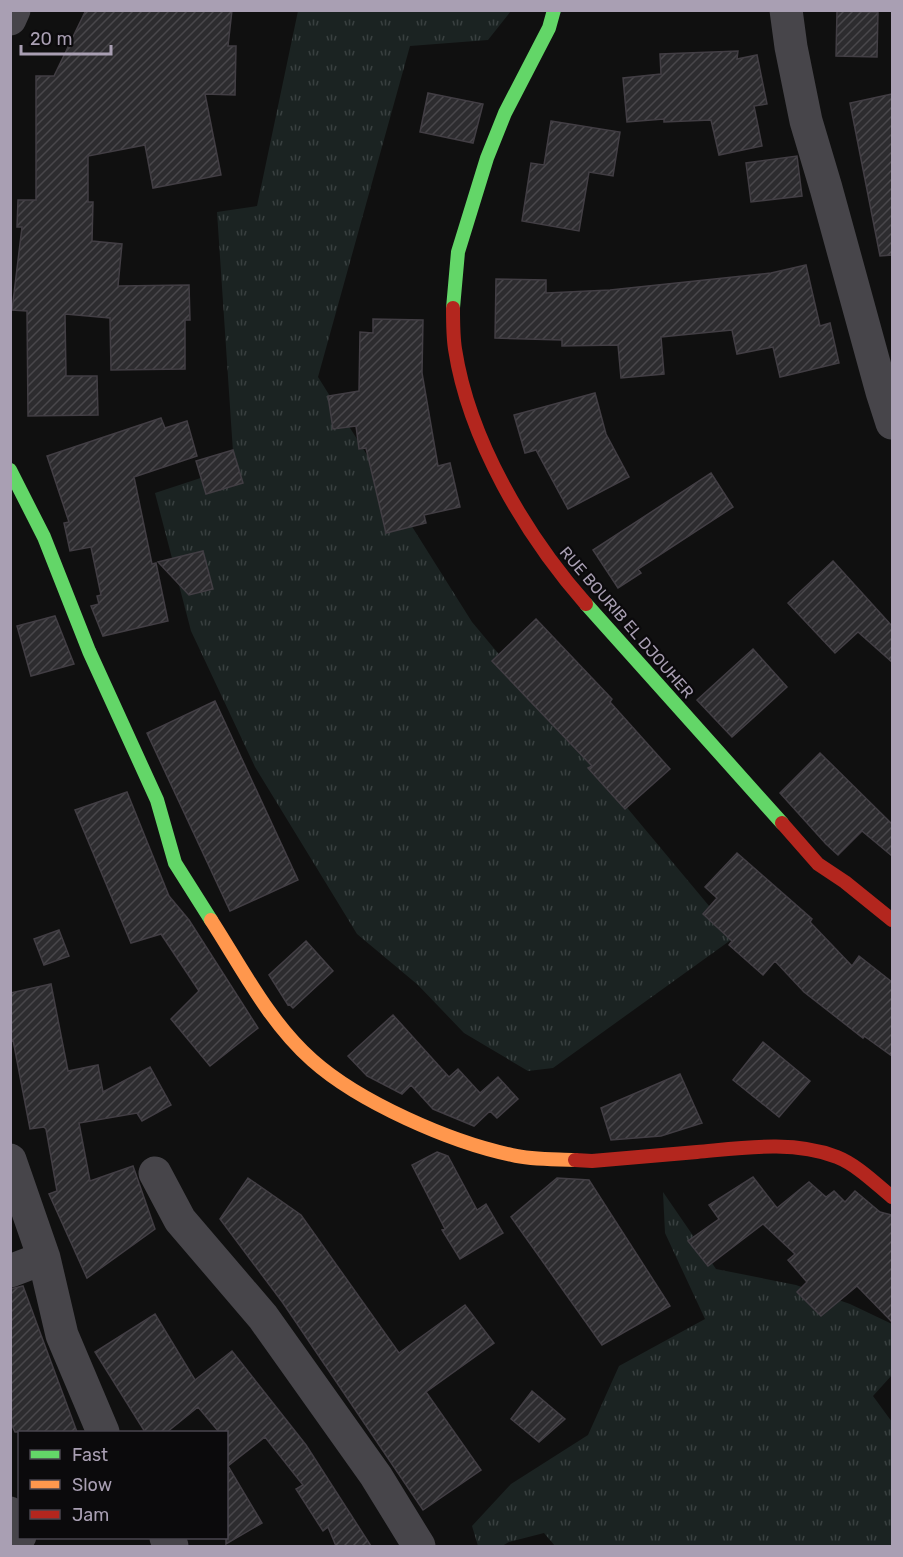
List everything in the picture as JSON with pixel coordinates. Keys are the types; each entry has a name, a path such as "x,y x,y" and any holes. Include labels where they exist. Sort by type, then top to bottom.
{"street":[{"path":"10,19 15,10"},
{"name":"RUE BOURIB EL DJOUHER","path":"554,10 549,28 494,139 456,260 453,330 468,401 504,486 545,552 574,590 818,864 845,882 892,920"},
{"path":"786,10 806,121 892,423"},
{"path":"10,470 44,537 89,651 157,800 175,863 273,1017 312,1060 357,1092 424,1126 469,1144 514,1156 592,1161 748,1147 812,1150 845,1161 860,1170 892,1197"},
{"path":"10,1160 44,1258 63,1335 103,1431"},
{"path":"154,1173 180,1220 263,1317 376,1476 419,1546"},
{"path":"10,1271 44,1258"}],"green space":[{"path":"298,11 511,11 488,40 410,46 318,377 472,622 735,937 553,1068 528,1071 464,1033 418,985 357,934 255,767 191,631 155,493 234,467 217,212 257,206"},
{"path":"663,1192 716,1269 796,1285 850,1304 892,1324 892,1375 873,1396 892,1422 892,1546 555,1546 544,1533 502,1546 478,1546 472,1526 511,1484 588,1435 619,1366 705,1319 665,1233"}],"building":[{"path":"86,10 232,10 228,46 236,46 235,95 205,94 221,175 153,188 145,145 88,156 88,202 93,202 92,241 122,244 118,286 189,285 190,320 185,320 185,369 111,370 110,318 65,314 66,376 97,376 98,415 28,416 27,311 12,310 22,227 17,227 18,200 36,200 36,76 54,76"},
{"path":"837,11 878,12 877,57 836,56"},
{"path":"738,51 737,59 757,55 767,104 754,106 762,146 719,155 711,120 664,122 664,119 627,122 623,78 661,74 660,54"},
{"path":"428,93 483,104 473,143 420,132"},
{"path":"892,94 892,255 880,256 850,103"},
{"path":"551,121 620,132 613,176 589,172 579,231 522,221 531,163 544,165"},
{"path":"797,156 802,196 751,202 746,163"},
{"path":"806,265 820,326 830,323 839,363 780,377 773,347 737,354 732,330 661,337 664,374 621,378 618,345 562,346 562,340 495,338 496,279 546,280 546,293 610,290 771,273"},
{"path":"373,319 423,320 422,373 438,466 450,463 460,507 424,515 426,523 386,533 366,448 359,449 356,426 333,429 328,396 359,391 360,332 373,333"},
{"path":"595,393 606,434 629,477 568,509 536,450 525,453 514,415"},
{"path":"161,418 165,428 187,421 197,456 134,477 152,564 156,563 168,621 103,636 91,606 99,604 97,596 101,595 91,547 70,551 64,523 69,522 47,456"},
{"path":"233,450 243,483 206,494 196,461"},
{"path":"711,473 733,507 638,569 641,573 618,588 593,550"},
{"path":"203,551 213,589 189,595 158,562"},
{"path":"833,561 892,626 892,662 858,632 835,653 788,603"},
{"path":"55,616 74,664 31,676 17,626"},
{"path":"536,619 612,699 610,702 670,769 625,809 588,768 592,766 492,661"},
{"path":"753,649 787,687 732,737 697,700"},
{"path":"215,701 298,880 230,911 147,733"},
{"path":"820,753 892,824 892,856 862,831 838,855 780,793"},
{"path":"127,792 169,896 189,920 258,1028 210,1066 171,1019 199,991 161,934 131,943 75,810"},
{"path":"737,853 812,919 810,922 852,966 859,956 892,982 892,1056 864,1036 863,1038 804,992 775,961 763,975 729,945 732,941 703,914 717,898 705,887"},
{"path":"59,930 69,956 44,965 34,939"},
{"path":"306,941 333,971 293,1008 288,1005 269,975"},
{"path":"51,984 68,1071 98,1065 103,1092 150,1067 171,1105 142,1121 137,1113 79,1123 90,1181 133,1166 155,1229 87,1278 49,1194 57,1191 46,1129 44,1127 30,1129 13,1040 10,1041 10,993"},
{"path":"393,1015 449,1077 458,1069 480,1093 498,1077 518,1099 497,1118 490,1111 474,1126 433,1109 411,1085 402,1094 367,1076 348,1056"},
{"path":"763,1042 810,1081 779,1117 733,1080"},
{"path":"680,1074 702,1123 661,1136 611,1140 601,1108"},
{"path":"437,1152 448,1156 477,1210 486,1204 503,1233 460,1259 442,1230 445,1229 412,1165"},
{"path":"753,1177 777,1208 809,1182 826,1197 834,1191 845,1202 855,1191 880,1212 892,1215 892,1322 857,1286 821,1316 797,1292 807,1282 788,1260 795,1254 763,1224 708,1266 688,1241 719,1219 709,1205"},
{"path":"248,1178 301,1215 399,1353 465,1305 494,1343 426,1392 481,1470 423,1510 283,1303 220,1219"},
{"path":"557,1178 589,1180 670,1306 602,1345 511,1217"},
{"path":"23,1286 77,1431 15,1432 10,1421 10,1289"},
{"path":"155,1314 195,1380 232,1351 306,1445 371,1546 336,1546 328,1527 323,1531 296,1489 303,1485 265,1437 228,1466 228,1431 218,1431 198,1407 168,1431 144,1431 95,1352"},
{"path":"532,1391 565,1419 539,1442 511,1419"},
{"path":"228,1466 262,1523 226,1544 226,1539 228,1539"}],"traffic: fast":[{"path":"453,308 458,252 487,158 505,113 549,28 554,10"},
{"path":"10,470 44,537 89,651 157,800 175,863 211,920"},
{"path":"586,604 782,823"}],"traffic: slow":[{"path":"211,920 257,994 282,1029 312,1060 354,1091 406,1118 461,1141 527,1158 575,1160"}],"traffic: jam":[{"path":"453,308 454,344 462,383 487,452 503,485 542,548 586,604"},
{"path":"782,823 818,864 845,882 892,920"},
{"path":"575,1160 592,1161 749,1147 803,1148 844,1160 892,1197"}]}
